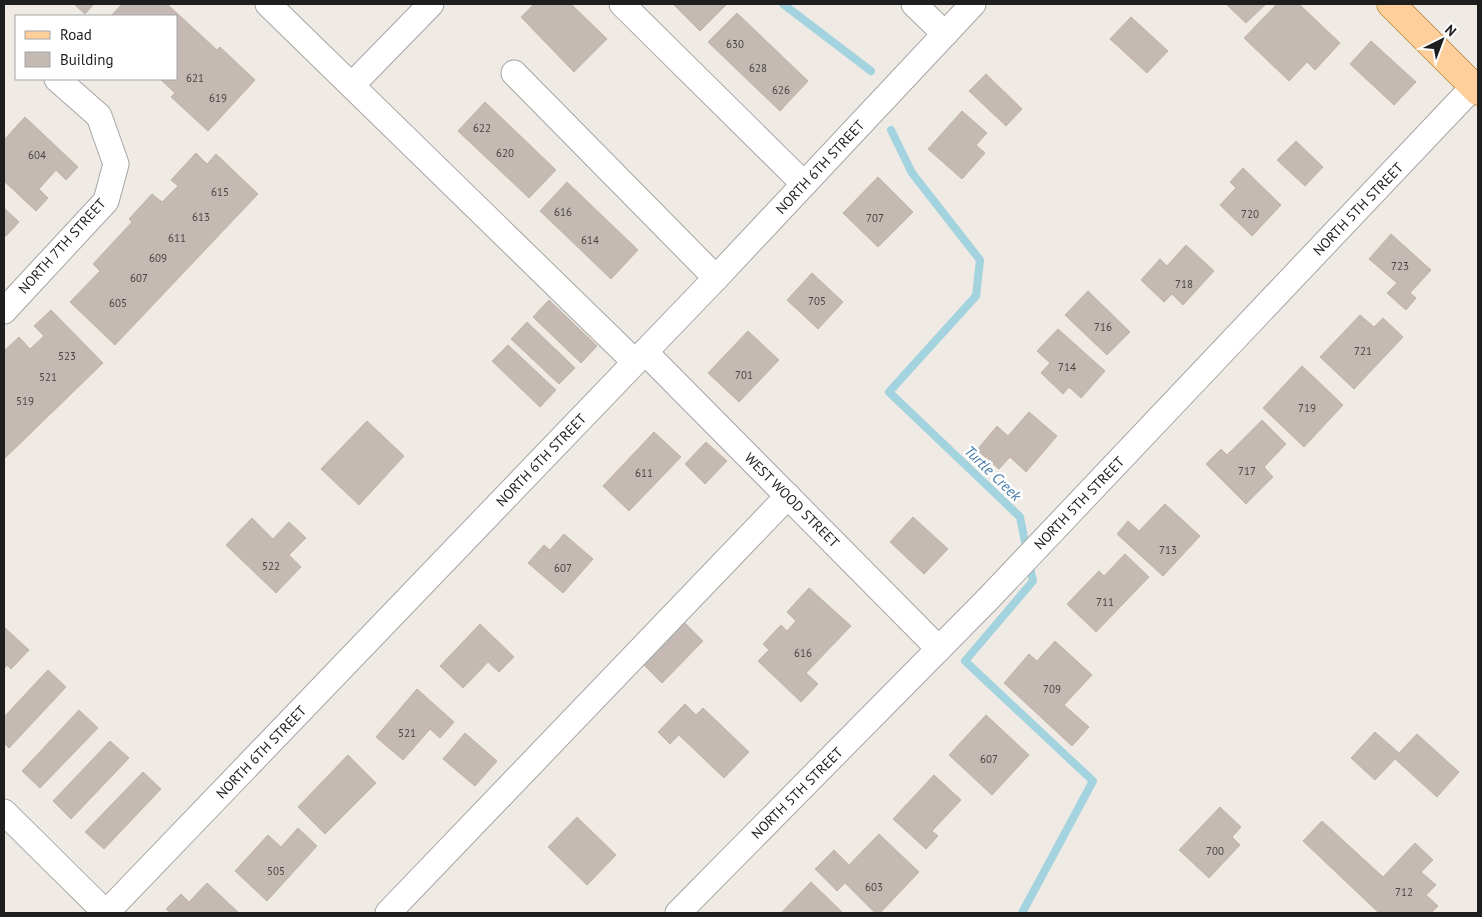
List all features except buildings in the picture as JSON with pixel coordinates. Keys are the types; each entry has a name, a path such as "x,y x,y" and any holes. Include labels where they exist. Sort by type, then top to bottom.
{"main road":[{"path":"1391,4 1476,88"}],"street":[{"name":"WEST WOOD STREET","path":"268,4 788,496 939,650"},
{"path":"352,85 431,4"},
{"path":"622,4 804,184"},
{"path":"914,4 945,34"},
{"name":"NORTH 6TH STREET","path":"106,913 716,278 973,4"},
{"path":"514,73 716,278"},
{"name":"NORTH 7TH STREET","path":"4,312 106,201 116,164 99,116 58,80"},
{"name":"NORTH 5TH STREET","path":"678,913 939,650 1476,88"},
{"path":"388,913 788,496"},
{"path":"4,812 106,913"}],"waterway":[{"name":"Turtle Creek","path":"783,4 871,71"},
{"name":"Turtle Creek","path":"891,130 912,173 980,260 976,296 889,392 1020,517 1027,552"},
{"name":"Turtle Creek","path":"1022,913 1093,781 965,661 1033,581 1029,563"}]}
